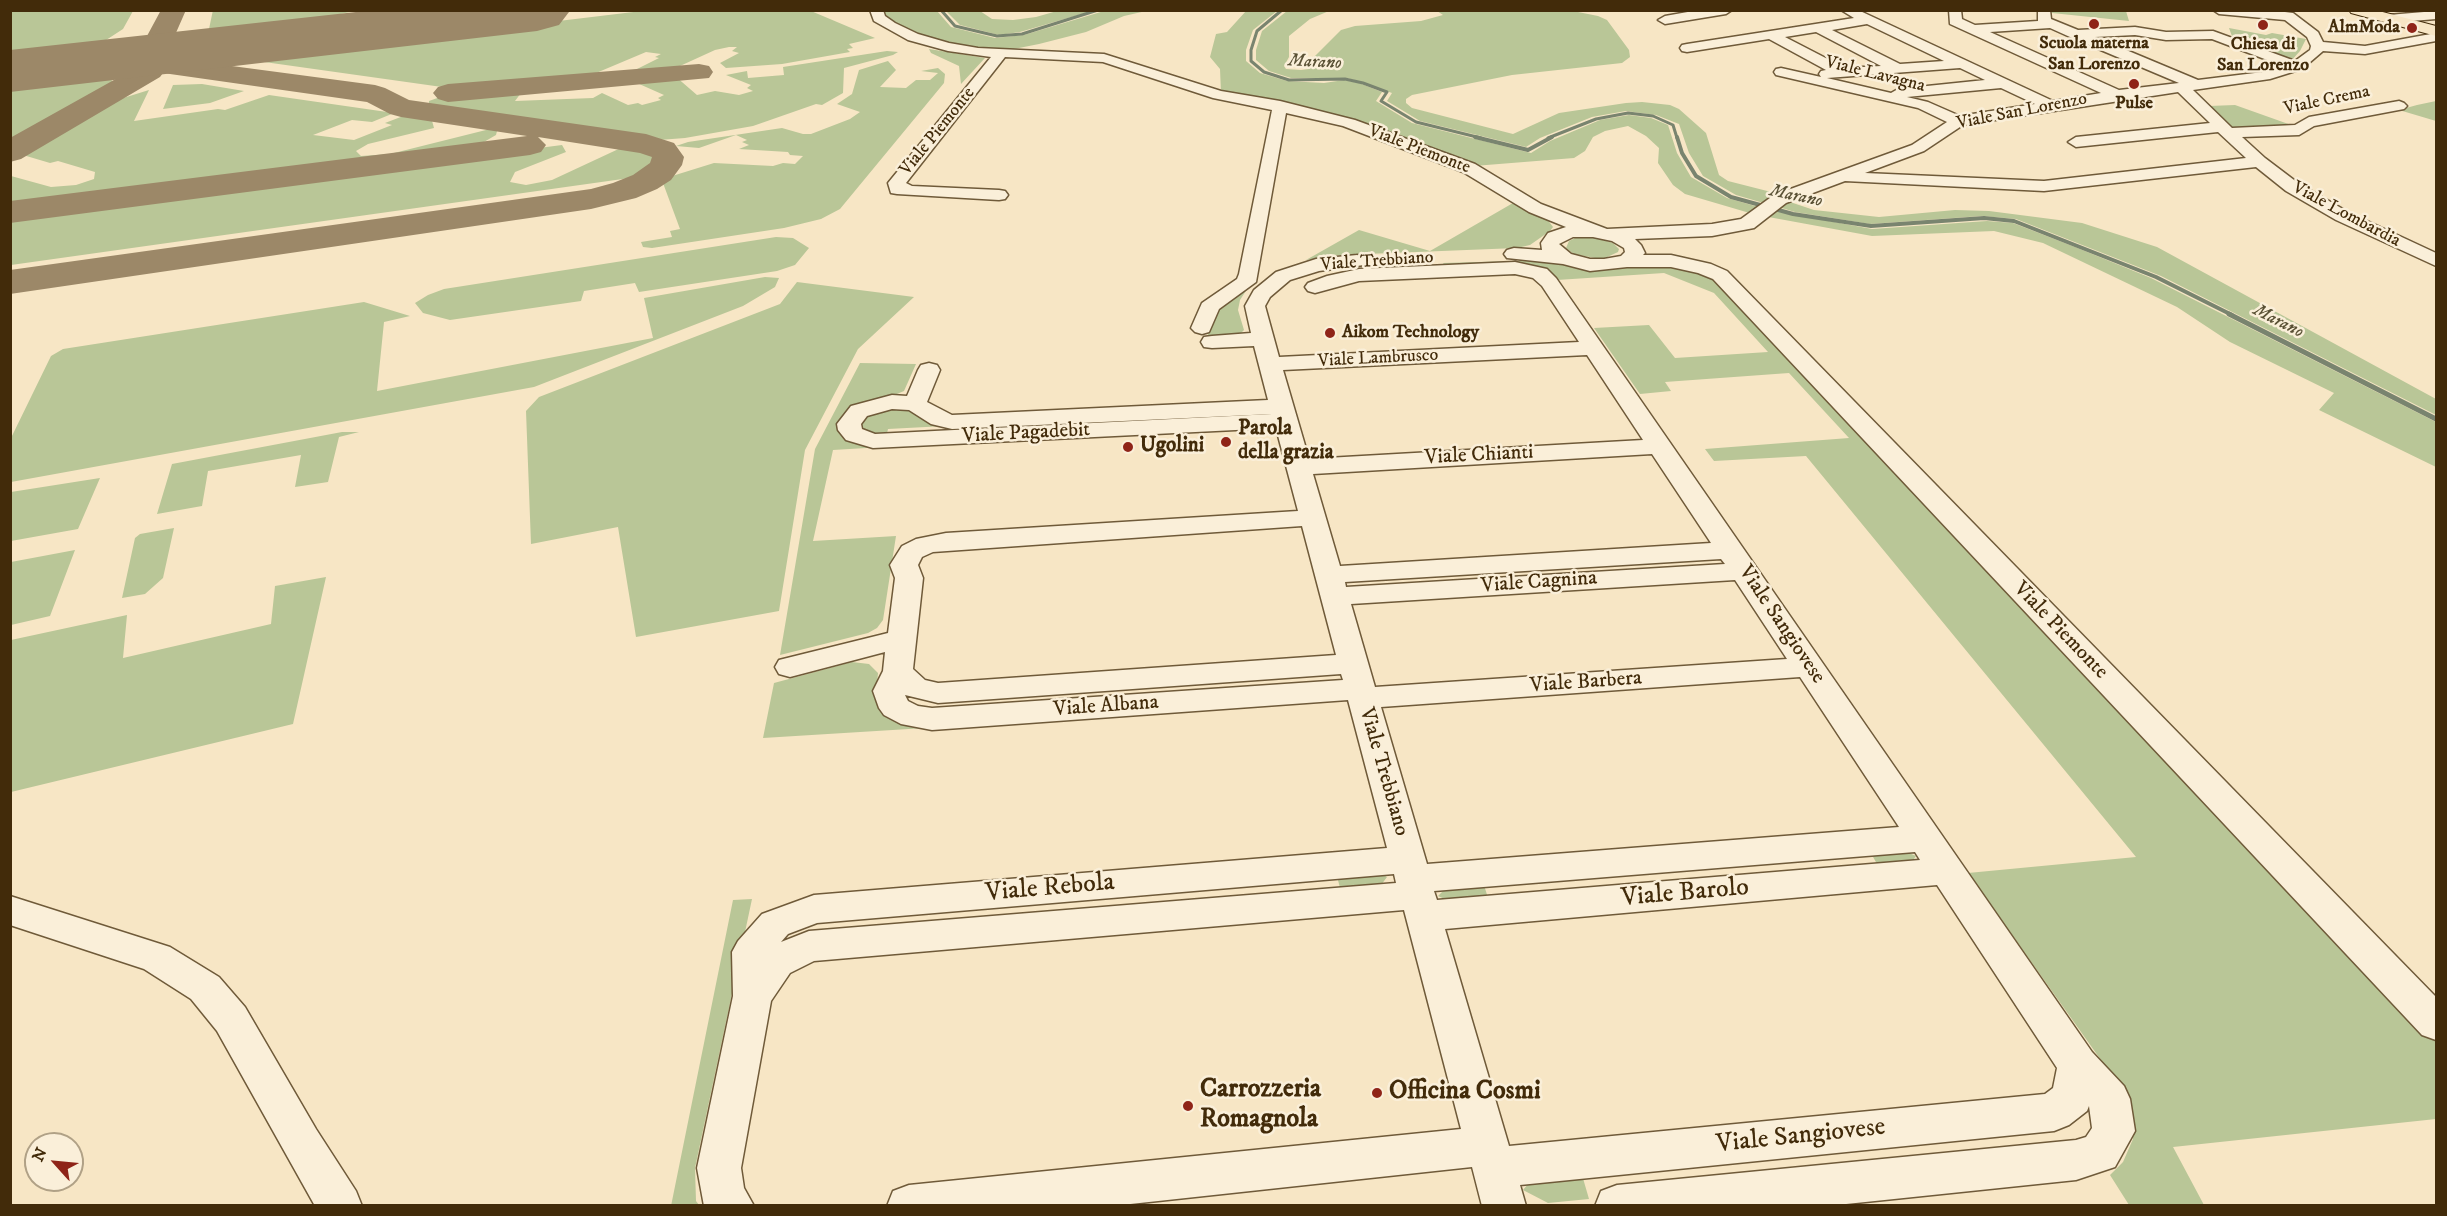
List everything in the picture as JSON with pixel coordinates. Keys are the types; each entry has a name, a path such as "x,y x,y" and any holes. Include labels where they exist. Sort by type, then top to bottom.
{"main road":[{"path":"2356,10 2436,29"}],"street":[{"name":"Viale Piemonte","path":"876,10 879,18 913,37 948,47 1001,53 1104,58 1218,95 1280,106 1349,123 1469,168 1521,201 1550,216 1601,232"},
{"path":"1665,20 1726,10"},
{"path":"1847,10 2050,105"},
{"path":"1955,10 1955,21 2117,94"},
{"path":"2044,10 2045,21 2190,86"},
{"path":"2219,10 2290,13 2313,35 2318,46 2365,50 2436,29"},
{"path":"1687,48 1868,20"},
{"path":"1973,29 2051,24"},
{"path":"1818,28 1899,69"},
{"path":"2075,34 2135,31 2166,36 2204,34 2222,37 2297,66"},
{"path":"1771,35 1843,73"},
{"name":"Viale San Lorenzo","path":"1601,232 1651,234 1747,224 1780,199 1918,148 1958,121 2117,94 2265,76 2297,66 2309,58 2318,46"},
{"name":"Viale Piemonte","path":"999,195 912,191 897,189 897,183 1001,53"},
{"path":"2233,63 2265,76"},
{"path":"1801,76 1962,64"},
{"name":"Viale Lavagna","path":"1781,72 1923,105 1958,121"},
{"path":"1877,95 2004,83"},
{"name":"Viale Lombardia","path":"2190,86 2224,130 2259,162 2309,199 2436,260"},
{"path":"1266,352 1207,335 1209,307 1222,296 1246,282 1249,274 1280,106"},
{"name":"Viale Crema","path":"2076,142 2224,130 2299,130 2309,122 2399,106"},
{"path":"1837,177 2044,186 2259,162"},
{"path":"1550,216 1558,230 1550,248 1564,258"},
{"name":"Viale Trebbiano","path":"1494,1173 1266,352 1256,306 1261,294 1283,276 1300,269 1335,262 1433,265 1512,254 1571,231 1601,232"},
{"path":"1601,232 1631,252"},
{"name":"Viale San Lorenzo","path":"1631,252 1637,238 1651,234"},
{"name":"Viale Piemonte","path":"1631,252 1712,271 1731,286 2436,1023"},
{"name":"Viale Trebbiano","path":"1512,254 1564,258 1597,265 1631,252"},
{"name":"Viale Sangiovese","path":"1315,287 1359,275 1433,265 1515,268 1540,273 1549,282 2078,1065 2109,1099 2114,1131 2100,1153 2076,1160 1617,1206"},
{"name":"Viale Lambrusco","path":"1266,352 1589,342"},
{"path":"915,404 929,370"},
{"name":"Viale Pagadebit","path":"892,402 915,404 939,419 952,422 1283,413 885,441 862,439 850,430 849,424 852,417 869,407 892,402"},
{"name":"Viale Chianti","path":"1296,459 1654,438"},
{"name":"Viale Albana","path":"1315,527 944,560 927,566 909,578 898,671 888,691 895,708 912,716 932,719 1359,684"},
{"name":"Viale Cagnina","path":"1331,585 1737,560"},
{"path":"790,667 902,639"},
{"name":"Viale Barbera","path":"1359,684 1809,667"},
{"name":"Viale Barolo","path":"1415,887 1924,838"},
{"name":"Viale Barolo","path":"1415,887 1947,871"},
{"name":"Viale Rebola","path":"732,1206 724,1200 719,1168 752,996 777,962 809,946 1415,887"},
{"path":"10,910 157,958 205,988 231,1019 301,1143 340,1206"},
{"name":"Viale Sangiovese","path":"1494,1173 2054,1112 2072,1098 2078,1065"},
{"path":"909,1206 1494,1173"}],"green space":[{"path":"213,10 354,11 266,31 227,33 209,29"},
{"path":"650,10 811,11 875,38 849,44 853,48 847,49 850,52 782,64 726,68 720,63 739,53 732,51 737,47 729,47 715,50 669,71 646,72 637,69 659,58 655,57 661,54 646,52 589,76 442,87 243,59"},
{"path":"1568,10 1607,20 1629,50 1630,57 1622,63 1512,75 1412,95 1406,99 1406,103 1412,108 1513,134 1559,113 1626,103 1670,105 1679,109 1706,133 1719,175 1728,181 1779,194 1767,204 1736,195 1703,176 1689,153 1679,124 1656,115 1626,111 1592,117 1540,138 1526,147 1420,121 1387,101 1392,93 1364,83 1347,78 1291,78 1269,71 1256,60 1256,50 1262,31 1287,11 1329,11 1310,19 1289,36 1289,57 1284,66 1286,69 1301,70 1309,69 1310,61 1341,30 1355,26 1421,21 1443,15 1437,11"},
{"path":"10,11 133,11 123,29 100,44 11,53"},
{"path":"884,11 937,11 951,27 995,38 1024,35 1104,11 1146,11 1124,16 1086,32 999,52 965,48 919,35 894,25 885,18"},
{"path":"946,11 980,11 992,19 1013,20 1057,11 1092,11 1020,32 999,35 960,25"},
{"path":"1246,11 1277,11 1253,30 1246,50 1246,61 1260,73 1287,81 1324,83 1344,80 1359,83 1382,92 1376,101 1412,123 1531,153 1550,141 1600,120 1629,115 1651,118 1668,125 1677,153 1691,177 1727,198 1762,208 1753,214 1685,194 1673,185 1658,163 1659,148 1646,136 1628,126 1605,131 1593,137 1585,151 1574,158 1474,166 1352,122 1221,93 1220,69 1210,57 1216,34 1227,32"},
{"path":"2051,11 2126,11 2129,21 2052,13"},
{"path":"2229,28 2306,39 2300,51 2291,61 2233,39"},
{"path":"929,49 985,58 961,84 959,66 931,53"},
{"path":"887,51 898,52 844,68 843,93 822,105 816,104 753,126 685,138 659,140 429,106 429,101 443,96 555,86 553,90 521,93 515,101 593,98 602,93 628,105 638,103 642,105 661,100 658,98 664,95 637,83 640,79 675,76 697,95 715,91 739,95 753,91 747,88 751,85 726,75 747,71 748,78 784,75 783,67"},
{"path":"888,61 896,70 880,87 906,88 916,80 930,80 938,73 921,71 938,68 945,74 944,83 840,209 821,219 784,228 652,248 643,247 641,242 672,237 670,231 680,229 663,183 669,177 714,163 773,166 783,163 795,164 803,156 790,155 788,152 739,149 749,145 742,142 747,140 736,135 699,148 676,146 688,142 782,128 811,134 850,119 860,112 837,104 852,94 859,70"},
{"path":"109,78 117,85 11,143 11,89"},
{"path":"202,84 244,91 210,103 163,109 173,85"},
{"path":"149,90 134,121 218,109 225,110 269,95 394,113 372,122 352,120 313,135 354,140 392,125 385,123 406,115 431,117 434,128 368,144 356,151 361,156 390,154 498,127 496,135 477,146 11,206 11,176 51,187 76,185 94,179 95,172 58,161 50,163 23,155 120,99"},
{"path":"2436,101 2436,121 2399,110 2417,105"},
{"path":"2235,105 2294,126 2234,130 2209,106"},
{"path":"562,145 566,152 515,172 510,182 526,185 552,180 625,146 646,149 656,158 644,176 11,265 11,217"},
{"path":"1784,200 1814,210 1879,217 1955,210 1989,211 2082,223 2157,247 2436,399 2436,415 2161,276 2016,219 1982,216 1870,224 1795,212 1775,206"},
{"path":"1513,203 1547,219 1553,227 1530,245 1517,248 1341,255 1306,260 1359,230 1430,251"},
{"path":"1769,210 1872,229 1987,221 2013,223 2151,278 2436,422 2436,467 2319,410 2334,393 2230,342 2177,307 2043,243 1994,231 1872,236 1763,216"},
{"path":"776,237 793,238 809,248 795,265 777,271 639,292 635,283 584,291 581,301 450,320 423,313 415,303 444,289"},
{"path":"1593,237 1613,243 1619,249 1618,252 1605,258 1595,258 1574,254 1566,248 1569,241 1575,238"},
{"path":"1549,260 1581,268 1609,270 1640,263 1653,263 1712,276 2436,1041 2436,1119 2173,1147 2204,1205 2129,1205 2110,1175 2123,1162 2133,1139 2131,1108 2118,1084 1968,873 2136,857 1806,456 1714,461 1705,449 1849,438 1789,373 1665,382 1671,391 1640,394 1594,328 1649,325 1675,358 1768,352 1714,293 1664,273 1557,280 1549,272 1445,266 1443,263"},
{"path":"765,277 779,278 775,287 743,306 534,387 11,482 11,438 51,356 63,349 364,302 410,316 384,322 377,391 653,338 644,298"},
{"path":"797,282 914,297 858,349 805,450 779,611 636,637 618,527 531,544 526,411 539,397 780,304"},
{"path":"1251,283 1240,300 1238,310 1244,330 1240,334 1207,338 1217,307"},
{"path":"860,363 916,364 904,391 844,416 883,447 833,450 813,541 896,536 883,620 877,628 868,633 780,655 815,449"},
{"path":"901,406 945,426 888,429 886,438 861,432 860,418"},
{"path":"342,432 359,432 339,437 328,482 295,487 301,455 208,471 202,506 157,514 172,464"},
{"path":"100,478 78,529 11,541 11,492"},
{"path":"174,528 163,578 145,594 122,598 135,538 140,534"},
{"path":"75,550 50,616 11,625 11,562"},
{"path":"326,577 293,724 11,792 11,640 127,615 123,658 271,624 275,586"},
{"path":"852,662 869,664 878,673 876,695 881,711 897,720 925,728 763,738 774,683"},
{"path":"1897,848 1916,856 1909,866 1880,869 1869,850"},
{"path":"1373,869 1387,877 1378,889 1341,892 1336,872"},
{"path":"1483,882 1489,901 1456,904 1438,896 1450,884"},
{"path":"752,899 695,1168 696,1201 699,1205 671,1206 733,900"},
{"path":"1580,1168 1589,1199 1548,1203 1523,1190 1538,1172"}],"waterway":[{"name":"Marano","path":"941,10 955,26 997,36 1022,34 1098,10"},
{"name":"Marano","path":"1282,10 1257,31 1251,50 1251,61 1264,72 1289,80 1345,79 1363,83 1387,92 1381,101 1416,122 1481,138"},
{"name":"Marano","path":"1548,138 1596,119 1628,113 1653,116 1673,125 1677,138"},
{"name":"Marano","path":"1475,137 1528,150 1552,137"},
{"name":"Marano","path":"1677,137 1682,153 1696,176 1731,197 1793,214 1871,226 1984,218 2014,221 2156,277 2232,315"},
{"name":"Marano","path":"2229,314 2436,419"}],"taxiway":[{"path":"103,59 130,53 156,42 174,10"},
{"path":"90,62 140,63"},
{"path":"10,152 150,71 148,65 140,63"},
{"path":"10,282 591,199 624,191 645,182 659,173 666,165 668,157 663,150 646,144 401,108 375,94 140,63"},
{"path":"448,93 699,72"},
{"path":"10,212 530,145"}],"runway":[{"path":"10,71 537,12"}],"place":[{"name":"Scuola materna San Lorenzo","path":"2094,24"},
{"name":"Chiesa di San Lorenzo","path":"2263,25"},
{"name":"AlmModa","path":"2412,28"},
{"name":"Pulse","path":"2134,84"},
{"name":"Aikom Technology","path":"1330,333"},
{"name":"Parola della grazia","path":"1226,442"},
{"name":"Ugolini","path":"1128,447"},
{"name":"Officina Cosmi","path":"1377,1093"},
{"name":"Carrozzeria Romagnola","path":"1188,1106"}]}
